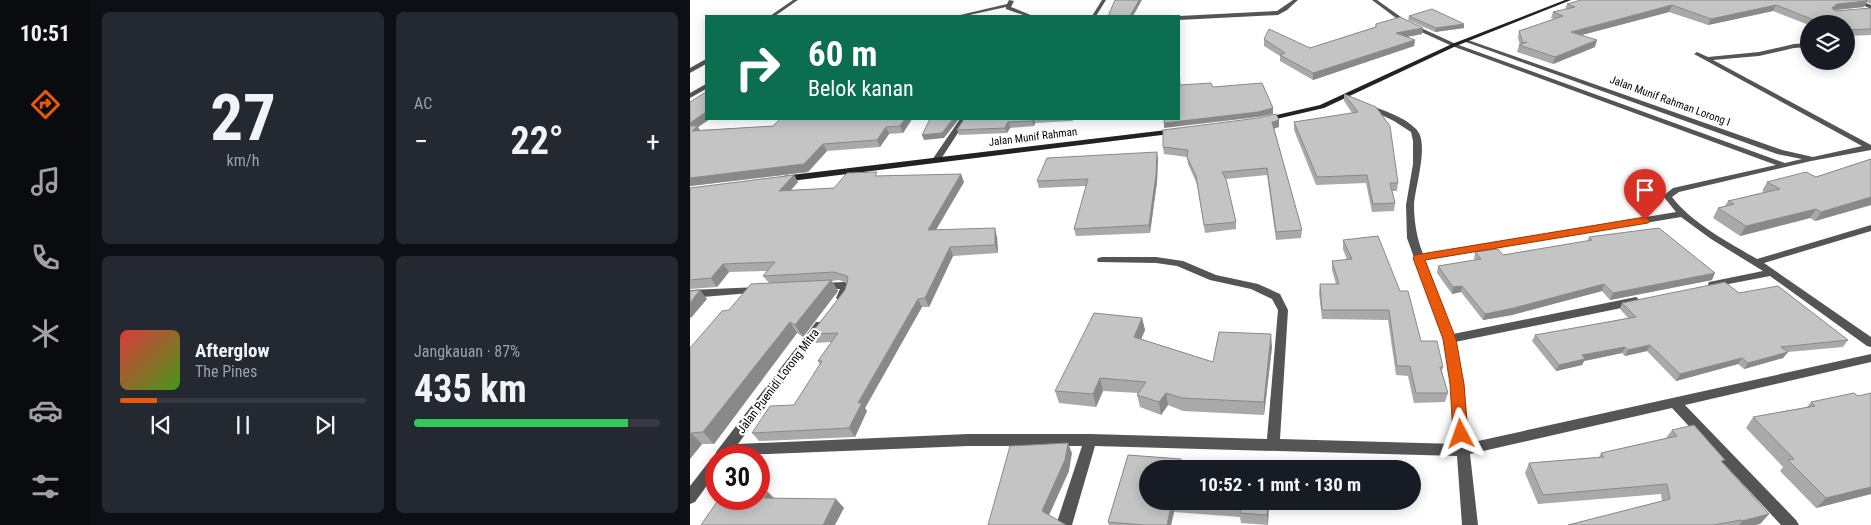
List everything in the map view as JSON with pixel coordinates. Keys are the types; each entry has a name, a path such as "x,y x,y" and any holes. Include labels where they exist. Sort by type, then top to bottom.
{"street":[{"path":"774,15 796,0"},
{"path":"1095,15 1104,0"},
{"path":"1180,18 1278,13 1296,0"},
{"path":"1374,0 1406,23 1454,45 1784,166"},
{"path":"1258,121 1322,107 1393,76 1454,45 1569,0"},
{"path":"1855,0 1869,9"},
{"path":"963,15 1010,2"},
{"path":"1010,2 1008,8 1027,15"},
{"name":"Jalan Munif Rahman Lorong I","path":"1466,41 1780,152 1813,159 1871,147"},
{"path":"1708,59 1759,54 1789,46 1800,45"},
{"name":"Jalan Munif Rahman Lorong I","path":"1697,54 1871,147"},
{"path":"690,71 705,62"},
{"path":"690,86 705,86"},
{"path":"690,96 705,87"},
{"path":"1343,97 1397,119 1414,131 1417,141 1417,164 1410,205 1412,238 1449,339 1457,384 1470,525"},
{"path":"936,160 962,120"},
{"name":"Jalan Munif Rahman","path":"770,181 1182,130"},
{"path":"1813,159 1676,190 1667,196 1670,202 1683,214 1771,272 1871,343"},
{"path":"1419,258 1683,214"},
{"path":"1755,263 1871,228"},
{"path":"1102,260 1156,260 1179,263 1214,278 1254,286 1276,296 1283,310 1273,446"},
{"path":"1703,287 1771,272"},
{"name":"Jalan Puenidi Lorong Mitra","path":"730,445 844,294 846,287 838,285 809,286"},
{"path":"690,294 769,289"},
{"path":"1449,339 1644,299"},
{"path":"770,451 968,440 1090,440 1462,450 1871,358"},
{"path":"1675,403 1791,525"},
{"path":"1064,525 1090,440"},
{"path":"690,497 705,477"}],"building":[{"path":"1115,0 1139,0 1131,15 1108,15"},
{"path":"1581,0 1865,0 1867,1 1837,4 1832,8 1835,11 1871,8 1871,29 1855,30 1855,15 1801,15 1776,5 1711,19 1672,5 1571,32 1597,40 1555,57 1519,45 1527,42 1523,43 1519,31 1563,16 1553,12 1575,7 1567,4"},
{"path":"1432,9 1464,24 1436,28 1409,16"},
{"path":"1400,17 1423,28 1396,33 1415,40 1313,73 1280,55 1285,53 1264,39 1269,29 1310,48 1376,27 1376,24"},
{"path":"1211,83 1213,87 1262,83 1273,108 1258,112 1164,123 1164,120 1180,120 1180,85"},
{"path":"705,93 705,113 690,123 690,102"},
{"path":"1344,94 1376,107 1390,126 1398,183 1390,183 1395,203 1373,204 1367,175 1317,177 1294,122 1358,112"},
{"path":"1276,114 1279,120 1272,122 1302,230 1276,232 1267,168 1222,172 1226,179 1236,222 1204,225 1196,176 1187,157 1188,150 1163,147 1163,130"},
{"path":"779,120 904,120 900,126 886,127 877,140 823,144 804,164 690,178 690,126 698,126 692,131 773,126"},
{"path":"930,120 952,120 942,133 922,135"},
{"path":"963,120 1032,120 1008,122 1005,128 957,130"},
{"path":"1157,152 1156,175 1149,225 1074,229 1088,179 1037,181 1047,158"},
{"path":"1871,159 1871,197 1821,212 1816,209 1746,226 1718,208 1734,204 1728,201 1780,189 1767,182 1806,172 1816,177"},
{"path":"877,172 875,176 961,174 928,230 995,228 995,245 950,247 925,298 918,299 858,403 862,403 849,428 752,433 770,406 794,405 822,361 818,361 838,333 811,334 845,290 848,279 847,276 834,272 763,276 775,262 723,264 711,278 690,280 690,188 794,175 779,191 834,188 847,173"},
{"path":"1659,228 1715,273 1613,293 1604,284 1485,314 1462,286 1453,287 1438,266 1481,259 1475,252 1498,249 1503,255 1592,240 1589,237"},
{"path":"1378,236 1400,291 1408,291 1421,341 1437,341 1443,367 1440,367 1448,393 1416,393 1410,366 1397,366 1389,310 1322,310 1320,284 1339,284 1332,261 1352,259 1343,240"},
{"path":"831,280 795,325 790,322 703,432 690,434 690,348 722,311 729,310 751,284"},
{"path":"1725,282 1739,293 1778,286 1848,340 1781,347 1788,352 1748,363 1742,358 1680,374 1650,345 1628,350 1625,347 1582,355 1585,359 1559,365 1535,335 1636,317 1622,303"},
{"path":"700,290 690,303 690,291"},
{"path":"1094,313 1142,318 1134,337 1213,362 1219,332 1271,334 1264,402 1182,398 1166,393 1159,402 1137,395 1146,382 1100,378 1093,394 1055,391"},
{"path":"1854,393 1858,396 1871,393 1871,487 1826,498 1788,460 1794,459 1753,417 1815,406 1811,402"},
{"path":"1694,425 1725,460 1721,461 1769,514 1742,521 1713,525 1568,525 1670,499 1667,484 1543,495 1529,463 1604,457 1601,453 1677,436 1672,430"},
{"path":"1068,443 1065,460 1042,511 1066,525 988,525 1010,446"},
{"path":"1128,455 1181,459 1139,460 1139,510 1170,510 1167,525 1108,522"},
{"path":"770,498 836,499 823,525 701,525 711,510 770,510"},
{"path":"1240,510 1267,510 1267,515 1240,513"}],"route":[{"path":"1461,434 1457,384 1449,339 1419,258 1645,220"}]}
